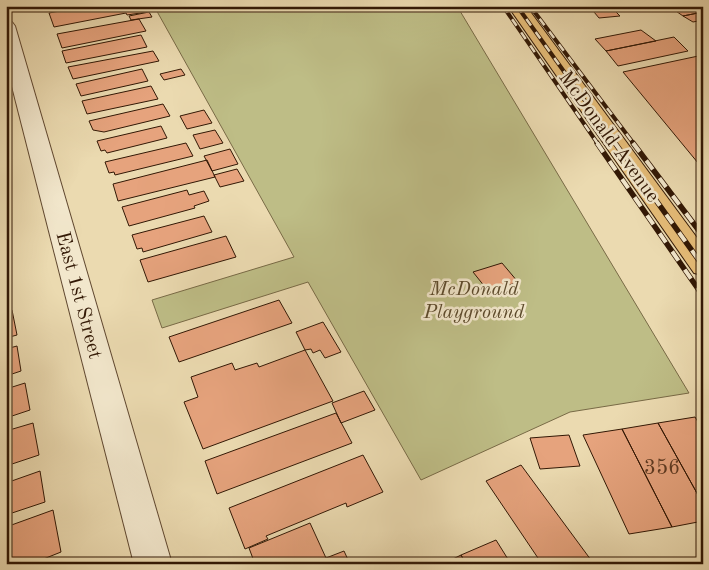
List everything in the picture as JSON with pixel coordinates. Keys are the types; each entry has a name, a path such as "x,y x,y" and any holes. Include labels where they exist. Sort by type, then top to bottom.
{"main road":[{"name":"McDonald Avenue","path":"517,6 703,266"}],"street":[{"name":"East 1st Street","path":"6,26 153,564"}],"green space":[{"name":"McDonald Playground","path":"154,6 457,6 689,393 570,412 421,480 308,282 162,328 152,300 294,257"}],"building":[{"path":"44,6 74,6 46,11"},
{"path":"87,6 145,6 147,12 127,15 126,13 54,27 49,13"},
{"path":"589,6 623,7 612,8 620,16 599,18"},
{"path":"686,6 703,6 703,12 683,16 673,9"},
{"path":"149,12 152,17 131,20 129,16"},
{"path":"703,12 703,20 693,22 683,16"},
{"path":"139,19 146,31 62,48 57,34"},
{"path":"641,30 656,41 606,51 595,39"},
{"path":"141,35 147,47 66,63 62,51"},
{"path":"674,37 688,51 618,66 606,51"},
{"path":"153,51 159,61 73,79 68,67"},
{"path":"703,55 703,169 623,72"},
{"path":"142,69 148,81 81,96 76,84"},
{"path":"181,69 185,75 164,80 160,74"},
{"path":"151,86 158,99 87,114 82,101"},
{"path":"163,104 170,116 104,132 93,130 89,121"},
{"path":"204,110 212,123 187,129 180,116"},
{"path":"161,126 167,138 107,153 105,150 101,151 97,141"},
{"path":"215,130 223,143 200,149 193,135"},
{"path":"186,143 193,156 115,175 114,172 109,173 105,162"},
{"path":"230,149 238,164 212,171 204,156"},
{"path":"207,160 215,177 118,201 113,184"},
{"path":"237,169 244,181 220,187 214,175"},
{"path":"187,190 189,195 204,191 209,201 194,206 195,208 129,226 122,207"},
{"path":"204,216 212,232 143,252 142,248 137,249 132,235"},
{"path":"226,236 236,257 148,282 140,260"},
{"path":"502,263 518,282 489,292 473,272"},
{"path":"279,300 292,323 179,362 169,337"},
{"path":"12,310 17,335 6,338 6,312"},
{"path":"323,322 341,352 325,358 320,350 313,353 311,349 305,350 296,332"},
{"path":"17,346 21,371 6,376 6,349"},
{"path":"305,350 333,401 203,449 184,402 198,397 191,377 232,363 235,370 257,363 259,367"},
{"path":"25,383 30,410 6,418 6,389"},
{"path":"364,391 375,410 341,423 332,403"},
{"path":"336,413 352,443 217,494 205,461"},
{"path":"695,417 703,430 703,504 658,423"},
{"path":"33,423 39,455 6,466 6,431"},
{"path":"658,423 703,504 703,521 672,527 622,429"},
{"path":"622,429 672,527 629,534 583,435"},
{"path":"569,435 580,466 540,469 530,438"},
{"path":"363,455 383,492 347,507 346,503 266,536 268,539 245,549 229,508"},
{"path":"521,465 591,560 584,564 542,564 486,481"},
{"path":"40,471 45,502 6,515 6,483"},
{"path":"53,510 61,552 31,564 6,564 6,527"},
{"path":"310,523 326,558 314,564 255,564 249,548"},
{"path":"496,540 511,564 466,564 461,555"},
{"path":"344,551 350,564 314,564 326,558"},
{"path":"461,555 466,564 443,564"}],"railway":[{"path":"503,6 598,144"},
{"path":"517,6 616,144"},
{"path":"530,6 634,144"},
{"path":"597,143 703,296"},
{"path":"615,143 703,266"},
{"path":"633,143 703,236"}]}
